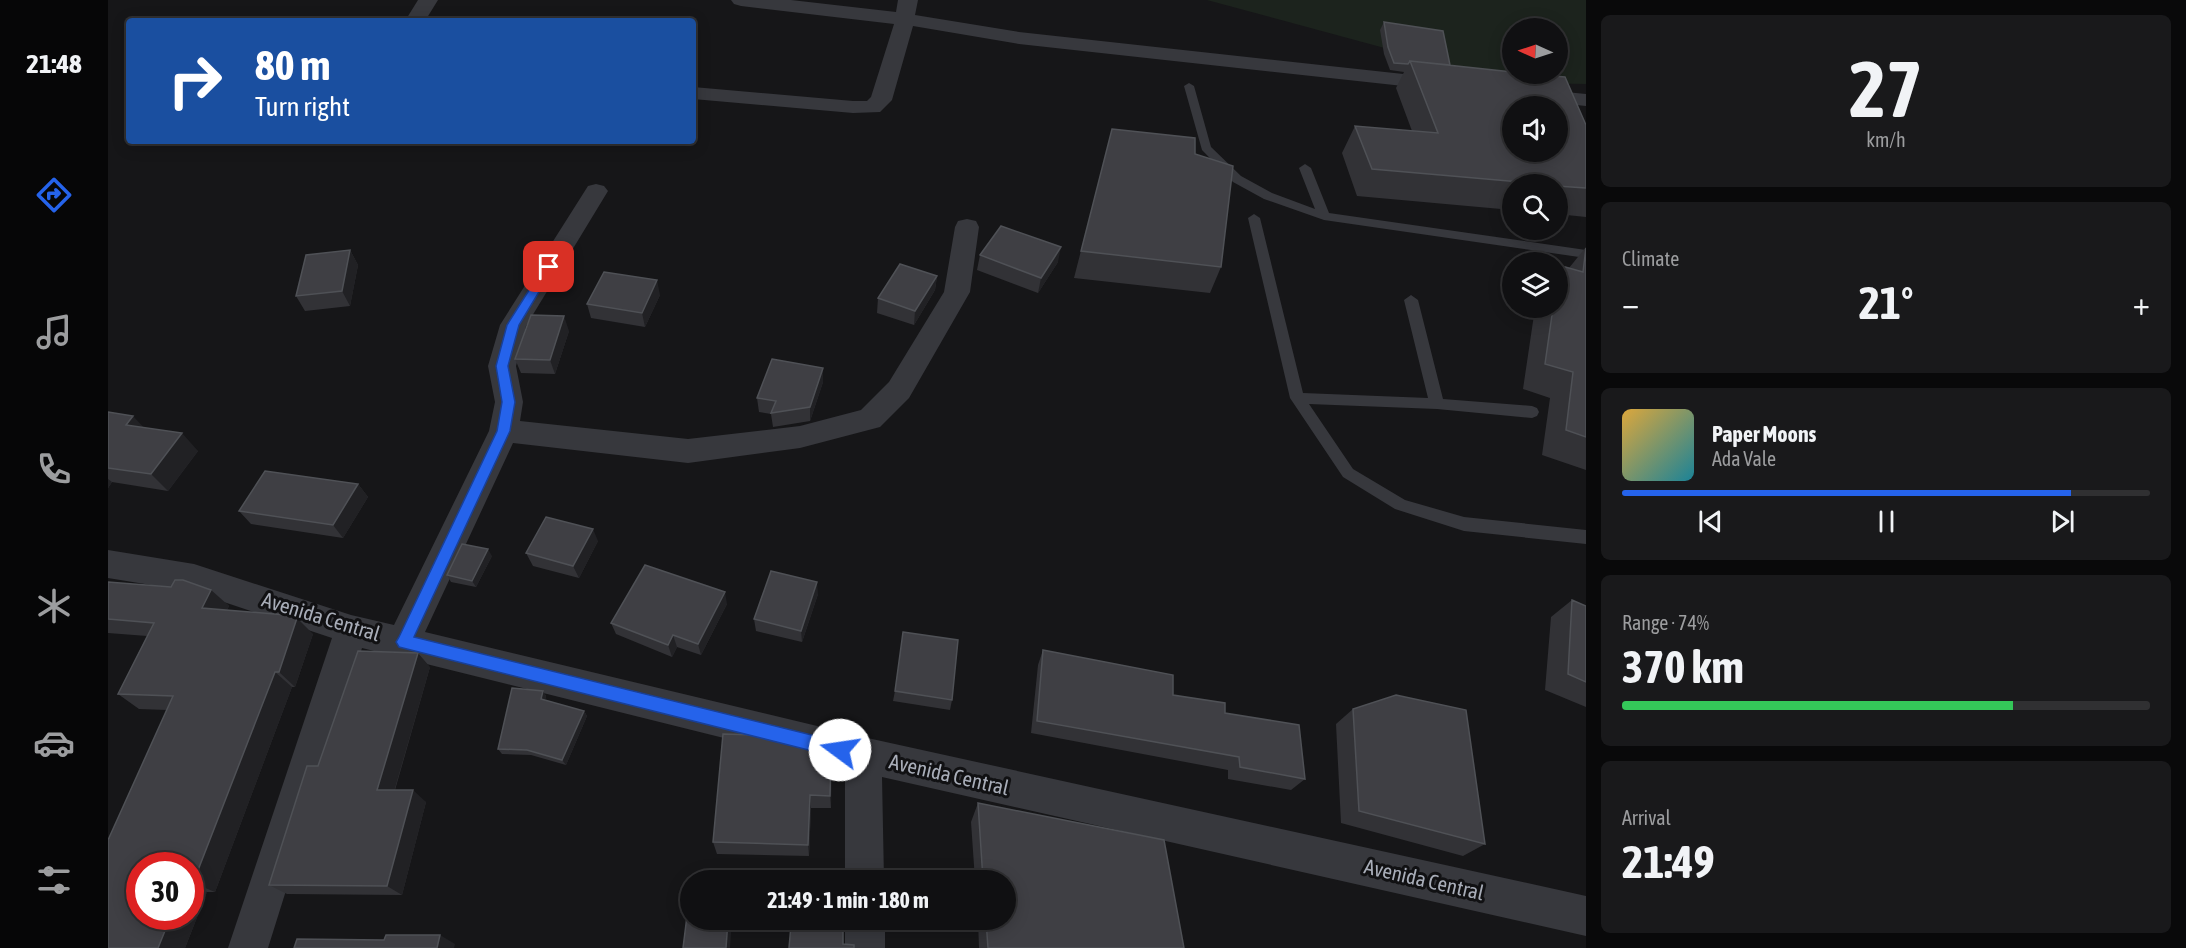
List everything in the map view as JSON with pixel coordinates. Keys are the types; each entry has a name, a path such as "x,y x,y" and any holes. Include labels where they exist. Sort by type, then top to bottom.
{"street":[{"path":"418,18 428,0"},
{"path":"741,0 907,9 1019,38 1456,86"},
{"path":"696,93 872,107 881,100 907,9"},
{"path":"1515,92 1586,100"},
{"path":"404,642 504,431 509,402 502,366 513,325 596,191"},
{"path":"504,431 688,451 800,437 870,419 899,390 957,292 968,227"},
{"name":"Avenida Central","path":"108,564 194,578 351,630 863,755 1586,916"},
{"path":"248,948 351,630"},
{"path":"863,755 864,870"},
{"path":"865,930 865,948"}],"lane":[{"path":"1190,86 1206,148 1237,179 1268,196 1324,216 1586,254"},
{"path":"1305,168 1324,216"},
{"path":"1254,218 1297,398 1348,473 1400,505 1464,524 1586,537"},
{"path":"1411,300 1437,404"},
{"path":"1297,398 1437,404 1532,412"}],"shaded area":[{"path":"1207,0 1586,0 1586,84 1568,84 1568,18 1502,18 1502,77 1451,66"}],"building":[{"path":"1384,22 1443,31 1450,65 1410,61 1408,64 1394,63 1388,47"},
{"path":"1410,61 1502,71 1502,84 1568,84 1586,125 1586,188 1568,187 1568,174 1502,174 1502,180 1372,169 1355,126 1438,133"},
{"path":"1112,129 1195,138 1195,154 1233,166 1221,267 1081,251"},
{"path":"1001,226 1061,247 1041,278 980,255"},
{"path":"1586,248 1586,437 1566,430 1573,372 1545,364 1552,318 1568,318 1568,268 1583,272"},
{"path":"350,250 342,291 296,296 306,255"},
{"path":"900,264 937,276 915,311 878,298"},
{"path":"604,272 657,280 642,313 587,304"},
{"path":"531,315 564,316 550,360 515,359"},
{"path":"772,359 823,368 810,407 771,413 776,401 757,398"},
{"path":"108,412 133,416 126,425 182,433 151,474 108,468"},
{"path":"265,471 358,484 333,525 239,511"},
{"path":"546,517 593,529 573,566 526,553"},
{"path":"462,544 488,549 472,581 447,575"},
{"path":"645,565 725,592 698,644 673,635 668,645 611,623"},
{"path":"771,571 817,582 801,631 754,619"},
{"path":"175,580 183,580 211,590 202,608 286,615 297,618 279,672 275,672 204,855 204,852 126,852 126,930 165,930 158,948 108,948 108,840 173,696 118,694 154,623 108,619 108,582 171,587"},
{"path":"1572,600 1586,606 1586,682 1568,674"},
{"path":"903,632 958,640 952,700 895,691"},
{"path":"1043,650 1173,675 1173,695 1225,703 1225,713 1299,725 1305,779 1240,767 1239,757 1037,721"},
{"path":"358,651 418,653 377,790 413,790 387,886 269,885 307,766 318,766"},
{"path":"512,688 543,691 541,699 584,711 562,760 527,750 498,749"},
{"path":"1396,695 1466,710 1485,844 1359,811 1353,709"},
{"path":"723,734 756,735 831,753 830,796 810,795 808,845 713,842"},
{"path":"978,803 1164,840 1184,948 988,948 987,930 1016,930 1016,870 982,870"},
{"path":"685,930 727,930 726,948 683,948"},
{"path":"791,930 843,930 843,944 854,945 854,948 789,948"},
{"path":"386,935 440,935 437,948 294,948 297,939 384,940"}],"route":[{"path":"549,267 513,325 502,366 509,402 504,431 404,642 840,750"}]}
